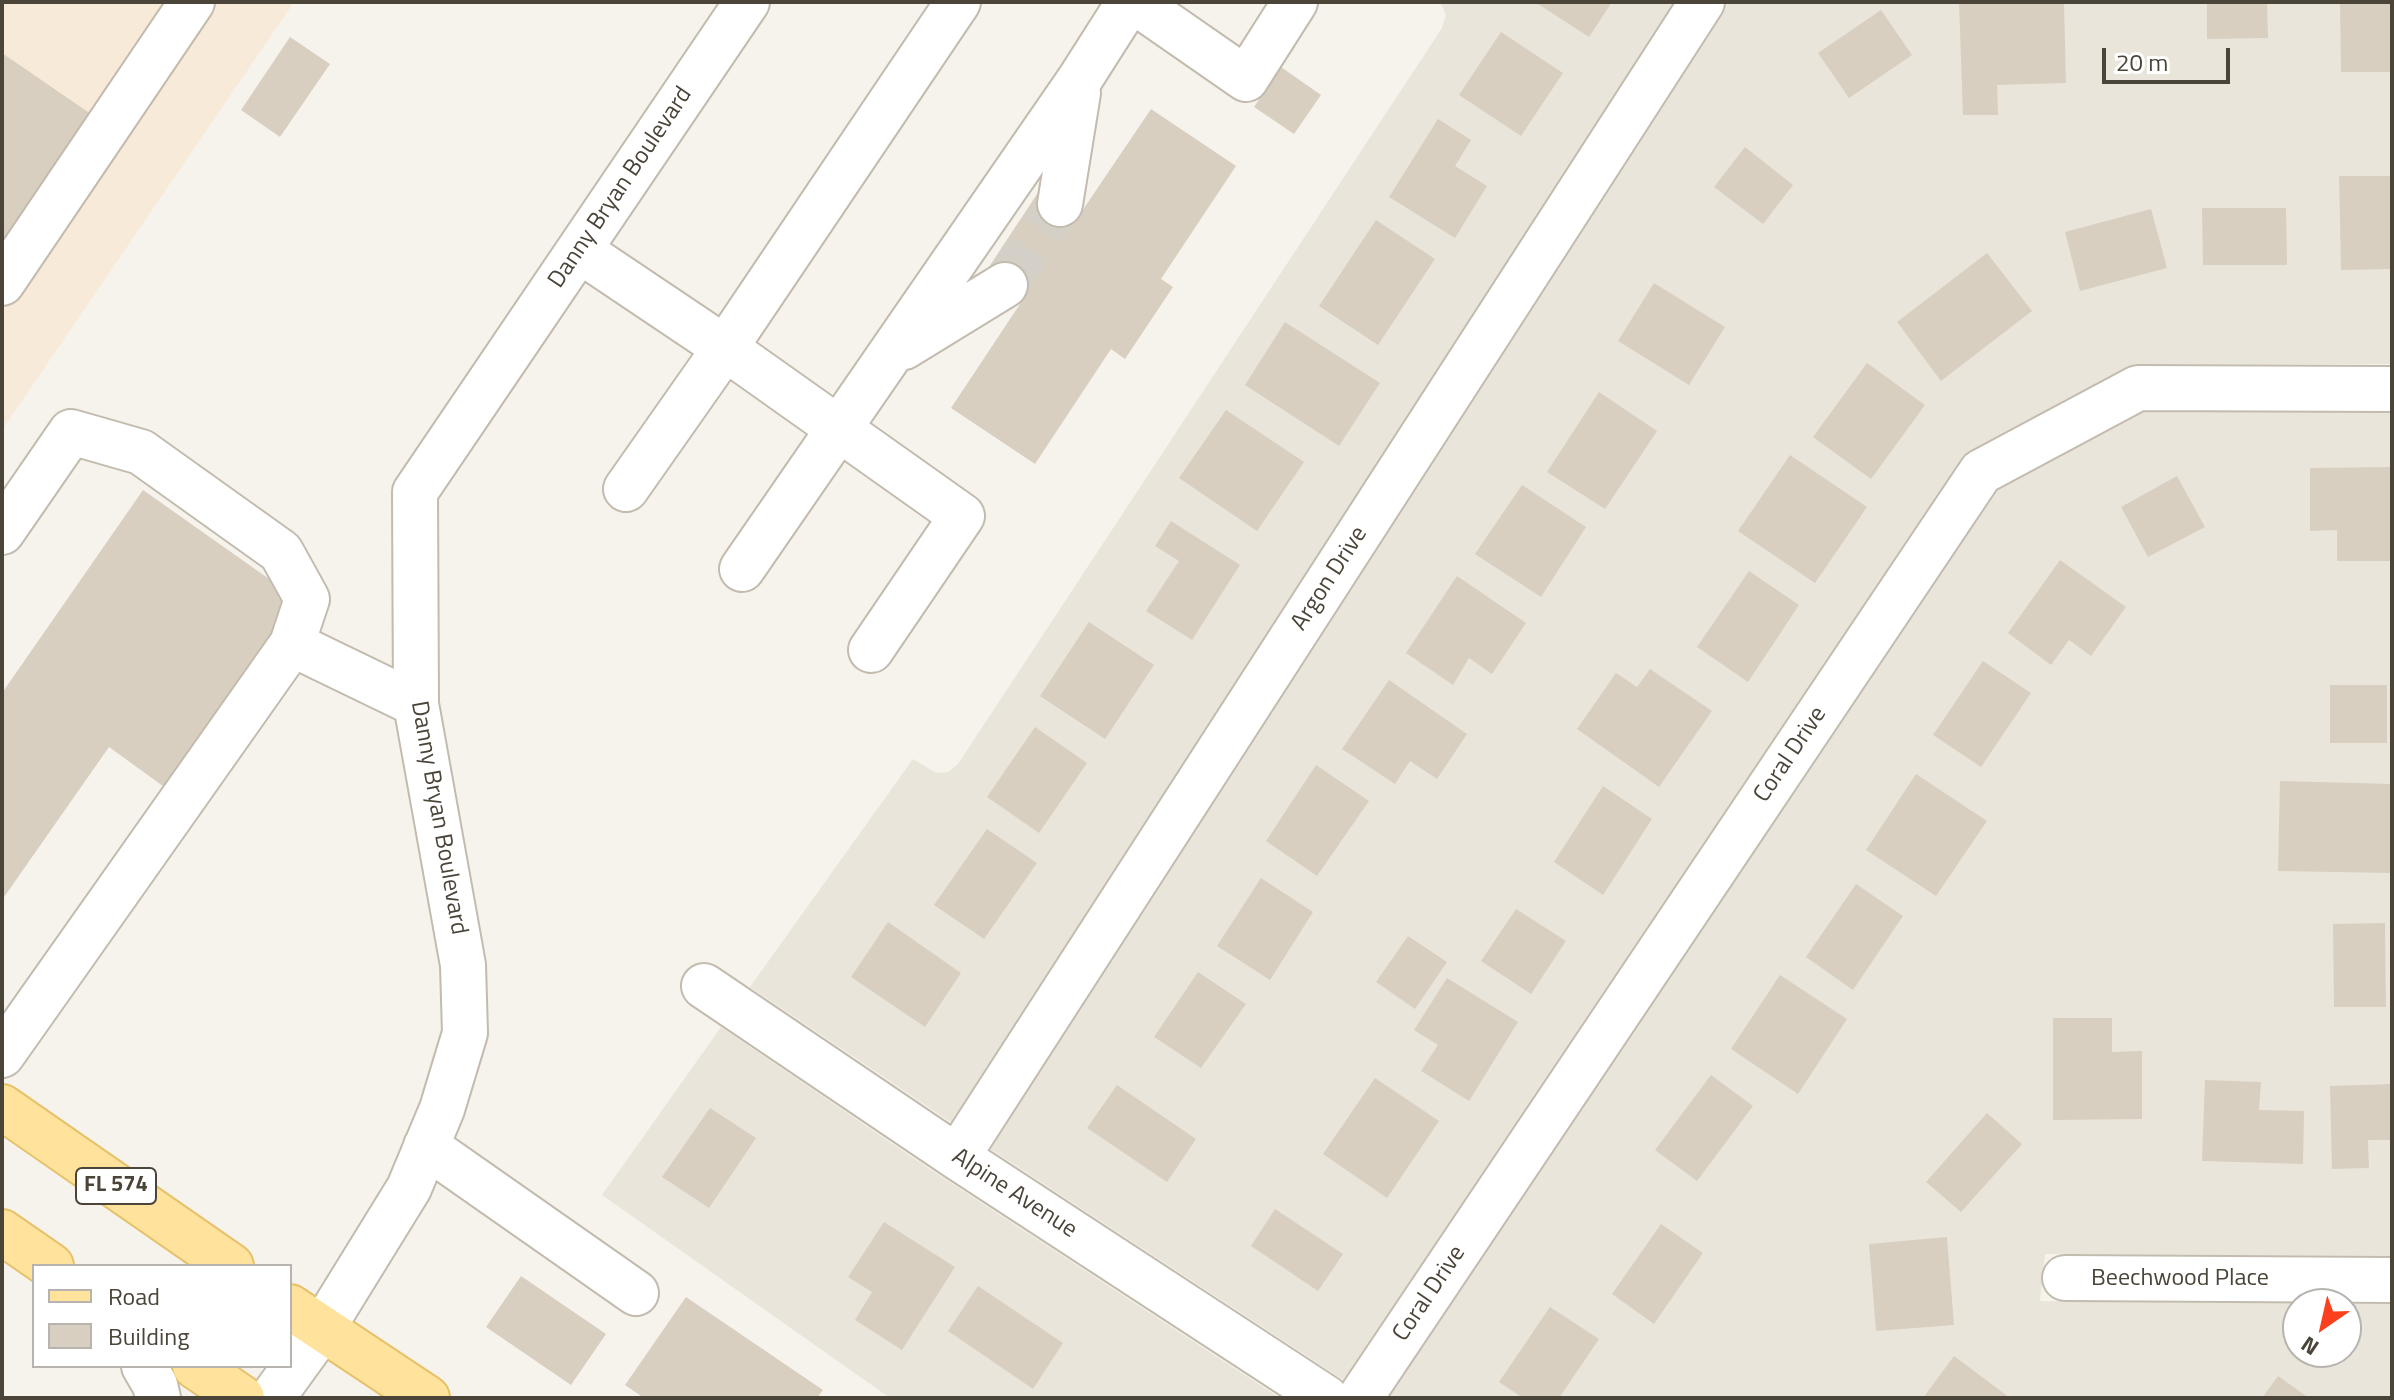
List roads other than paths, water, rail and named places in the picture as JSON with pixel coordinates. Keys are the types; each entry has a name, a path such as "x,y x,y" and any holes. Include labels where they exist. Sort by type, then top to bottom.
{"main road":[{"name":"FL 574","path":"2,1107 228,1264"},
{"path":"2,1232 48,1264"},
{"path":"322,1329 427,1398"},
{"path":"198,1368 242,1398"}],"street":[{"path":"2,283 192,2"},
{"name":"Danny Bryan Boulevard","path":"272,1398 322,1329 409,1188 442,1109 465,1033 463,965 416,704 415,492 747,2"},
{"path":"626,489 958,2"},
{"path":"742,569 1132,2 1246,79 1295,2"},
{"name":"Argon Drive","path":"957,1157 1702,2"},
{"path":"1060,204 1080,79"},
{"path":"579,250 725,348 962,516 871,650"},
{"path":"889,356 1005,285"},
{"name":"Coral Drive","path":"1360,1398 1981,472 2138,388 2392,389"},
{"path":"2,532 71,432 141,452 281,552 307,599 292,644 2,1055"},
{"path":"292,644 416,704"},
{"name":"Alpine Avenue","path":"704,986 957,1157 1326,1398"},
{"path":"426,1146 636,1293"},
{"name":"Beechwood Place","path":"2065,1278 2392,1280"},
{"path":"145,1368 158,1398"}],"tunnel":[{"path":"1005,285 1060,204"}]}
